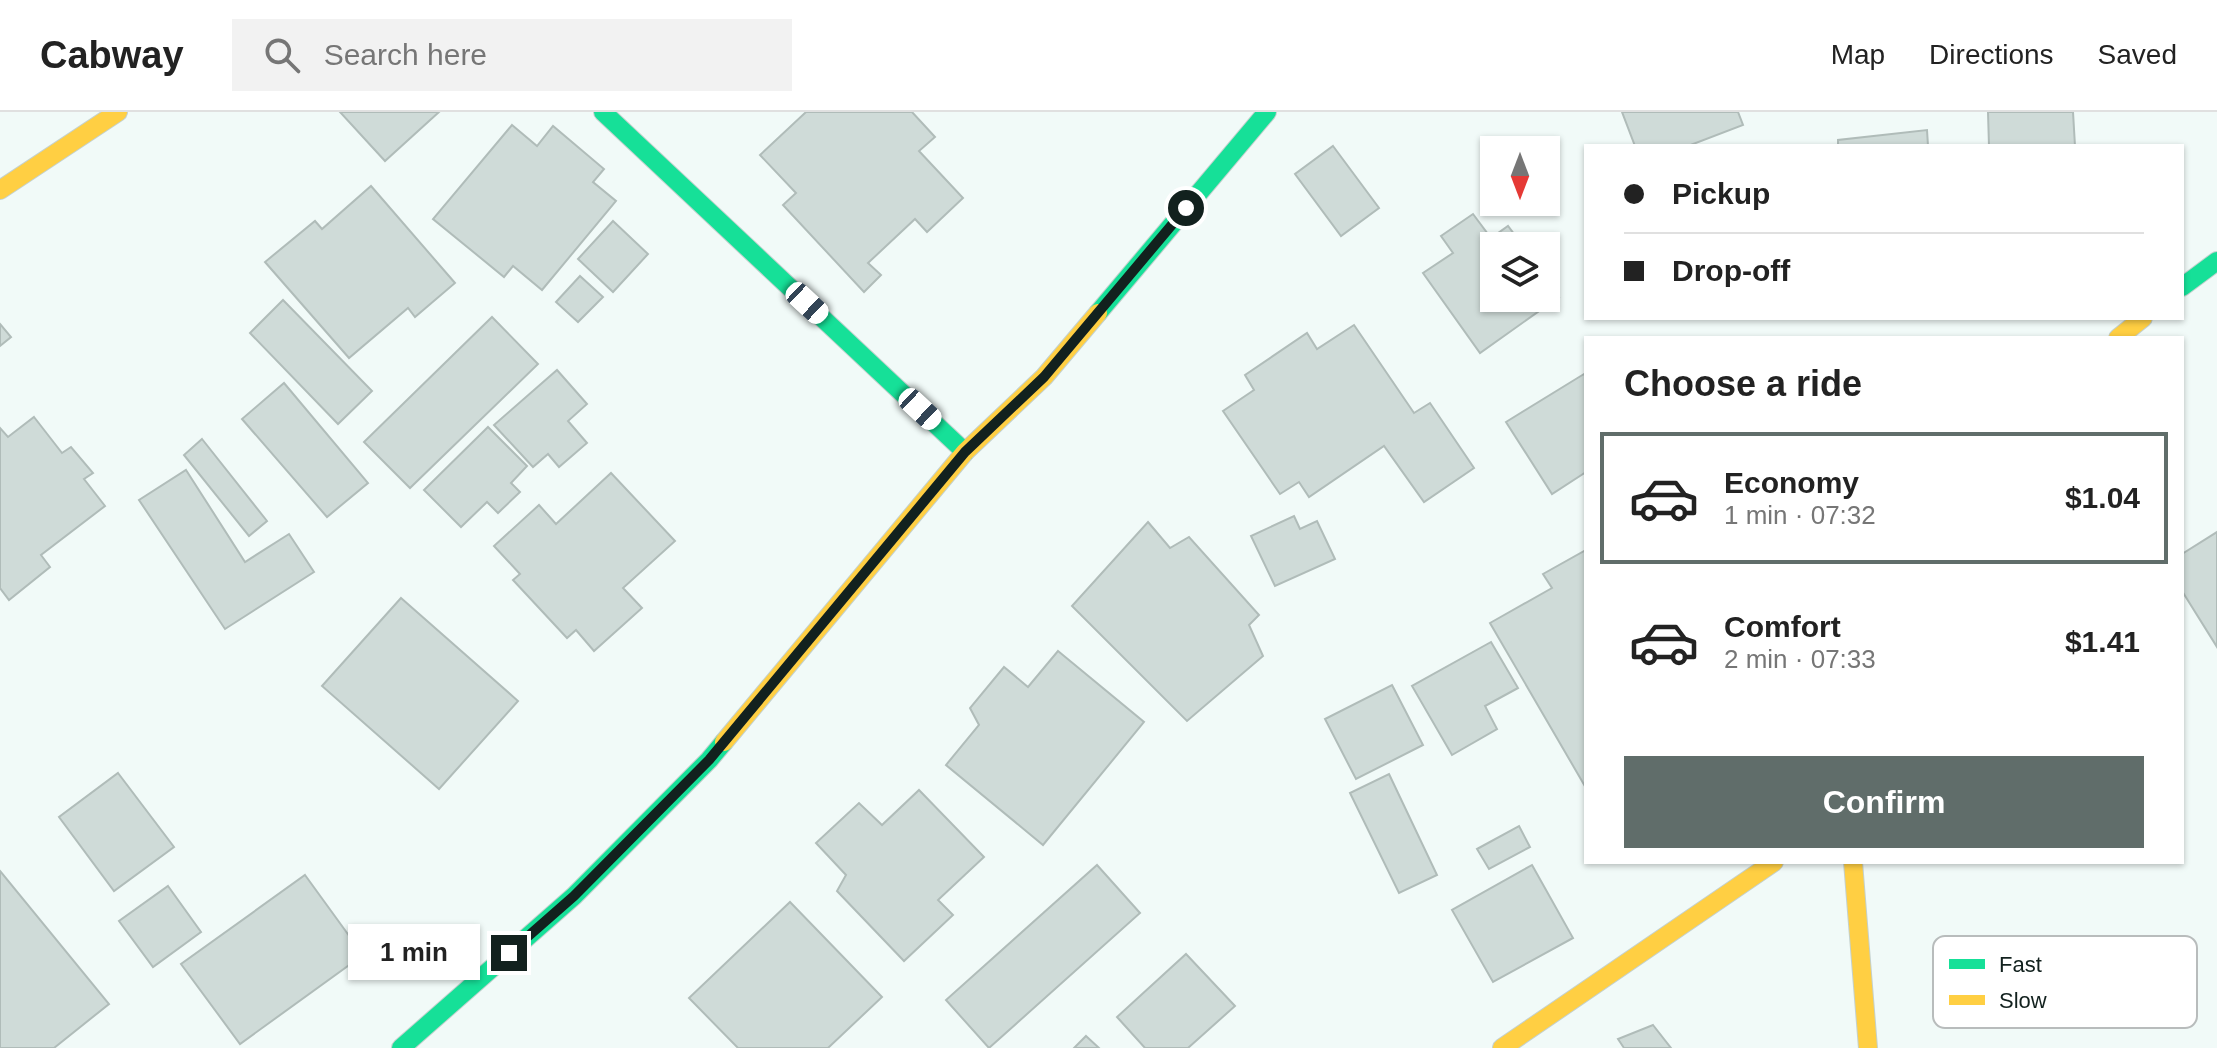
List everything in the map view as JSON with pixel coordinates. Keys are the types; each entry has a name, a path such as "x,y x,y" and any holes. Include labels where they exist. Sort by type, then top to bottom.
{"street":[{"path":"0,190 118,112"},
{"path":"603,112 965,452"},
{"path":"401,1048 574,896 709,760 965,452 1044,377 1267,112"},
{"path":"2184,286 2217,261"},
{"path":"2120,336 2140,320"},
{"path":"1502,1048 1771,864"},
{"path":"1853,864 1868,1048"}],"building":[{"path":"340,112 439,112 385,161"},
{"path":"806,112 912,112 935,137 919,151 963,198 927,232 915,219 868,263 881,275 864,292 783,205 796,193 760,155"},
{"path":"1622,112 1738,112 1743,125 1693,144 1634,144"},
{"path":"1988,112 2073,112 2075,144 1989,144"},
{"path":"512,125 537,146 553,126 604,169 593,182 616,201 542,290 513,266 504,277 433,219"},
{"path":"1927,130 1928,144 1838,144 1838,140"},
{"path":"1333,146 1379,208 1341,236 1295,174"},
{"path":"371,186 455,283 415,317 408,308 349,358 265,262 315,221 322,229"},
{"path":"1473,214 1486,232 1480,232 1480,312 1538,312 1480,353 1423,273 1453,253 1441,236"},
{"path":"613,221 648,254 613,292 578,259"},
{"path":"580,276 603,297 578,322 556,302"},
{"path":"283,300 372,391 338,424 250,333"},
{"path":"492,317 538,364 410,488 364,442"},
{"path":"0,324 11,337 0,346"},
{"path":"1354,325 1414,413 1430,403 1474,468 1424,502 1384,446 1309,497 1299,482 1280,494 1223,411 1254,390 1245,375 1307,333 1317,349"},
{"path":"557,370 587,404 568,421 587,443 559,467 548,454 533,467 494,425"},
{"path":"1584,374 1584,473 1552,494 1506,422"},
{"path":"284,383 368,483 327,517 242,419"},
{"path":"34,417 62,453 71,447 93,473 84,479 105,506 41,555 50,567 9,600 0,588 0,428 8,437"},
{"path":"488,427 527,466 511,483 520,492 498,513 487,502 461,527 424,490"},
{"path":"202,439 267,521 249,536 184,455"},
{"path":"186,470 245,562 289,534 314,572 225,629 139,500"},
{"path":"611,473 675,541 623,588 642,608 594,651 576,630 567,638 513,580 520,574 494,546 539,505 556,524"},
{"path":"1294,516 1300,529 1317,521 1335,559 1275,586 1251,536"},
{"path":"1148,522 1170,548 1189,537 1259,615 1249,625 1263,656 1187,721 1072,606"},
{"path":"2217,532 2217,647 2184,594 2184,553"},
{"path":"1584,551 1584,785 1490,623 1552,588 1543,574"},
{"path":"401,598 518,701 439,789 322,686"},
{"path":"1491,642 1518,688 1485,706 1497,729 1452,755 1412,686"},
{"path":"1058,651 1144,722 1043,845 946,765 979,725 970,708 1004,667 1028,687"},
{"path":"1392,685 1423,745 1356,779 1325,719"},
{"path":"118,773 174,847 114,891 59,817"},
{"path":"1389,774 1437,875 1399,893 1350,793"},
{"path":"919,790 984,857 938,900 953,915 904,961 837,891 846,875 816,843 859,803 882,825"},
{"path":"1519,826 1530,847 1489,869 1477,849"},
{"path":"1097,865 1140,913 989,1048 946,1000"},
{"path":"1532,865 1573,938 1493,982 1452,910"},
{"path":"0,871 109,1004 54,1048 0,1048"},
{"path":"305,875 363,955 240,1044 181,964"},
{"path":"168,886 201,932 153,967 119,921"},
{"path":"790,902 882,997 828,1048 738,1048 689,998"},
{"path":"1186,954 1235,1006 1188,1048 1145,1048 1117,1017"},
{"path":"1653,1025 1671,1048 1624,1048 1618,1039"},
{"path":"1086,1036 1099,1048 1074,1048"}],"traffic: fast":[{"path":"603,112 965,452"},
{"path":"1098,313 1267,112"},
{"path":"2184,286 2217,261"},
{"path":"401,1048 574,896 724,742"}],"traffic: slow":[{"path":"0,190 118,112"},
{"path":"724,742 965,452 1044,377 1098,313"},
{"path":"2120,336 2140,320"},
{"path":"1502,1048 1771,864"},
{"path":"1853,864 1868,1048"}],"route":[{"path":"509,953 574,896 709,760 965,452 1044,377 1186,208"}]}
